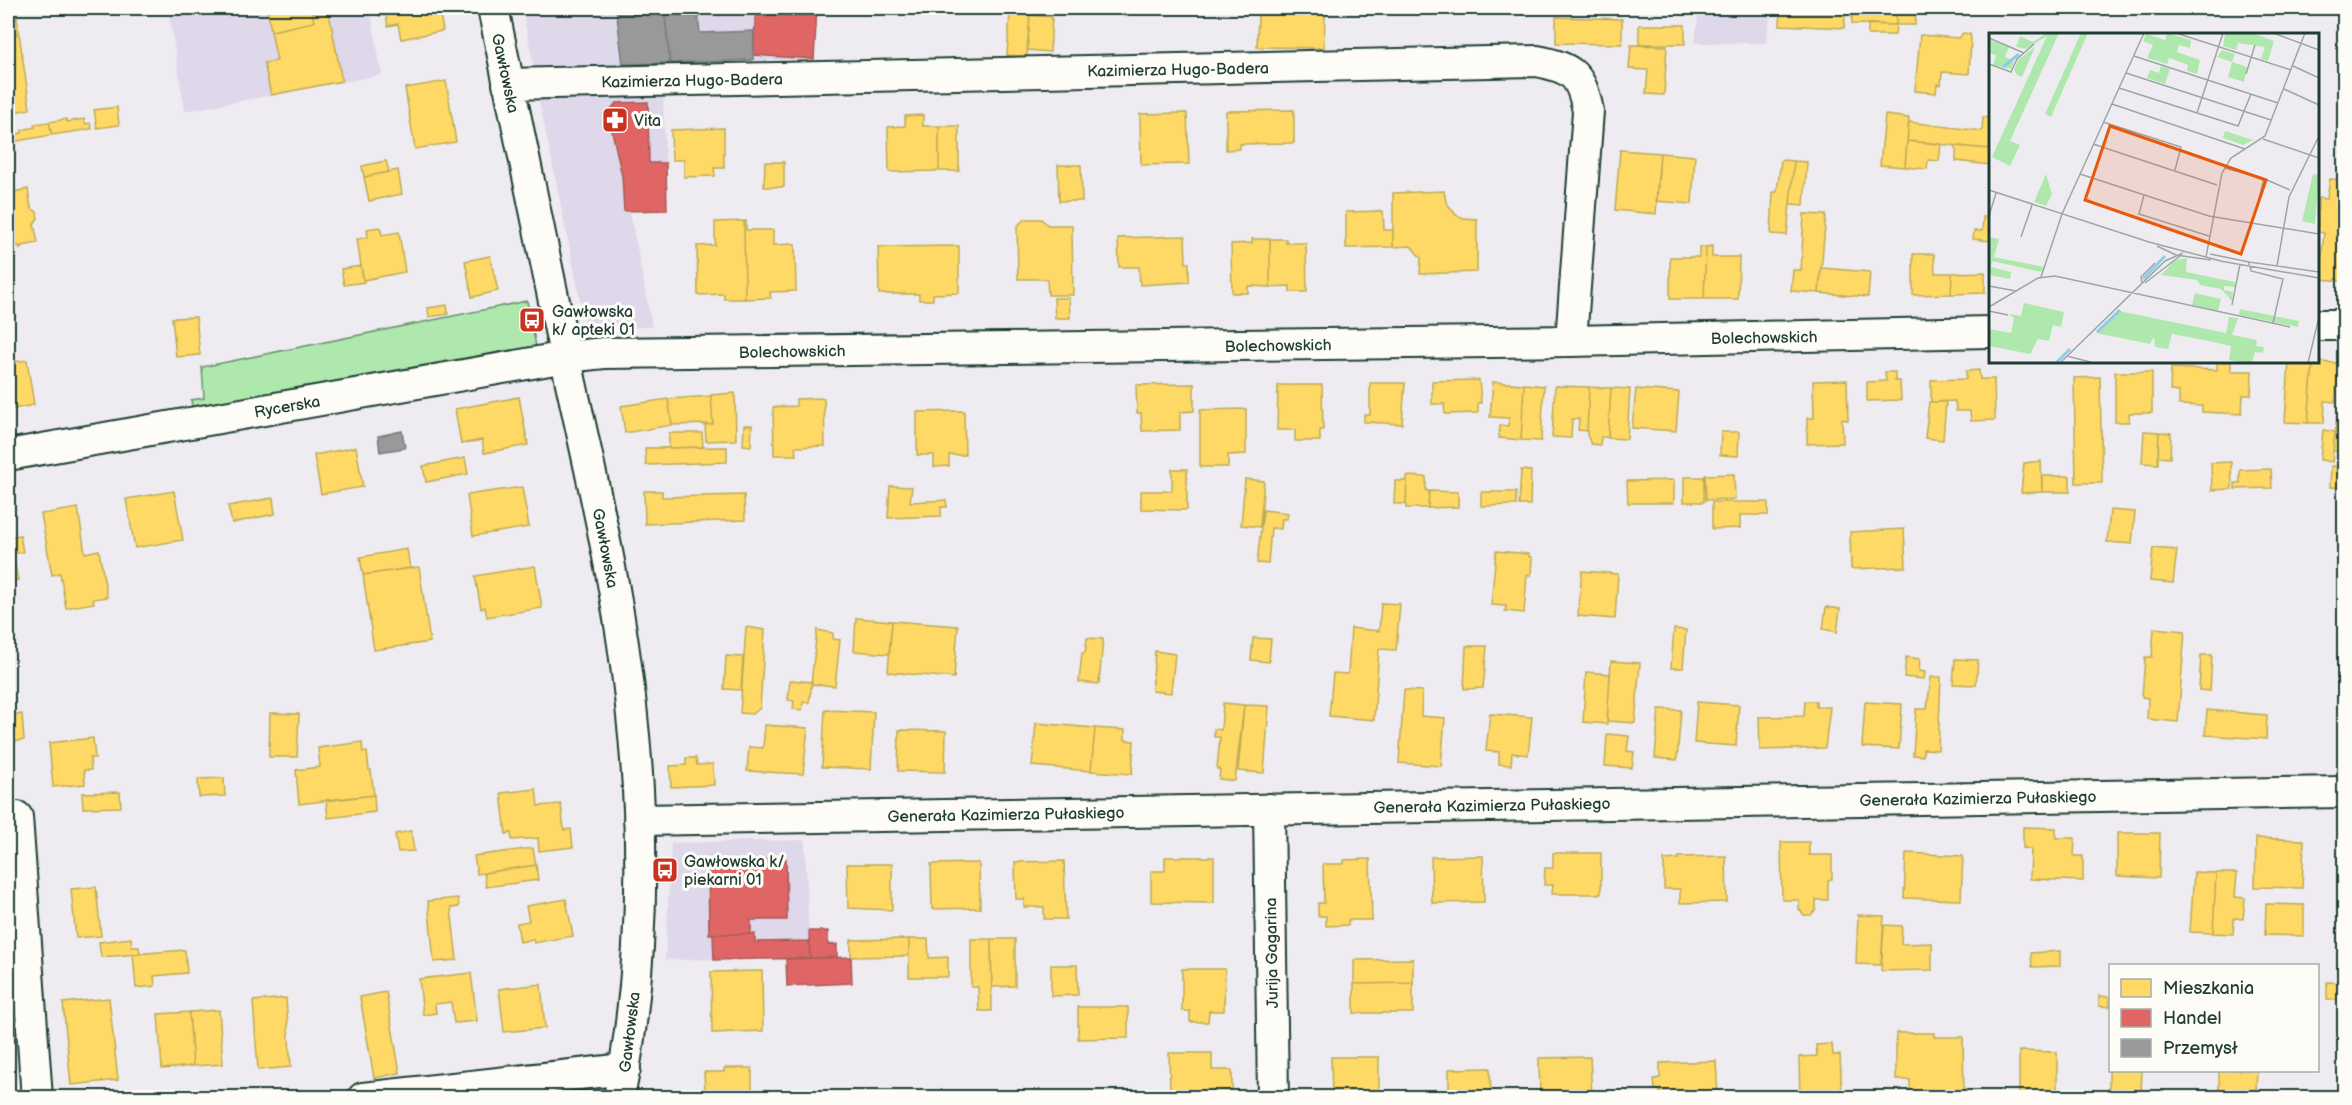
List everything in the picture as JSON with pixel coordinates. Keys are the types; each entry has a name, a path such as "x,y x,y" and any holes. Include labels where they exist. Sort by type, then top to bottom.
{"street":[{"name":"Gawłowska","path":"493,8 607,549 623,646 639,820 634,998 622,1084"},
{"name":"Kazimierza Hugo-Badera","path":"508,84 1537,61 1563,66 1576,76 1584,89 1588,111 1571,341"},
{"path":"2319,325 2344,325"},
{"name":"Bolechowskich","path":"566,357 604,353 1571,341 1989,332"},
{"name":"Rycerska","path":"8,455 566,357"},
{"name":"Generała Kazimierza Pułaskiego","path":"639,820 2344,792"},
{"name":"Jurija Gagarina","path":"1269,809 1273,1098"},
{"path":"17,817 37,1098"},
{"path":"363,1098 622,1084"}],"shaded area":[{"path":"168,8 370,8 382,75 185,111"},
{"path":"522,8 817,8 814,59 534,67"},
{"path":"1699,8 1772,8 1766,43 1695,43"},
{"path":"663,92 667,209 630,211 652,327 586,328 538,95"},
{"path":"805,840 810,958 665,960 671,843"}],"green space":[{"path":"527,301 537,351 193,413 191,400 204,398 202,367"}],"building: Mieszkania":[{"path":"267,8 311,8 314,22 271,31"},
{"path":"311,8 328,8 342,81 271,95 264,63 277,61 271,31 314,22"},
{"path":"378,8 439,8 443,31 401,39 398,24 388,26 386,15 379,16"},
{"path":"1781,8 1846,8 1844,28 1780,25"},
{"path":"1852,8 1896,8 1896,25 1852,24"},
{"path":"1896,8 1916,8 1915,25 1896,25"},
{"path":"1010,13 1030,15 1027,57 1007,55"},
{"path":"1258,14 1325,14 1324,48 1257,47"},
{"path":"1030,15 1052,17 1050,52 1027,50"},
{"path":"17,17 19,33 8,35 8,18"},
{"path":"1556,17 1622,19 1622,44 1556,43"},
{"path":"1868,24 1896,25 1895,35 1868,35"},
{"path":"1639,25 1685,25 1685,44 1639,44"},
{"path":"19,33 30,109 8,113 8,35"},
{"path":"1963,33 1970,34 1971,39 1969,74 1942,72 1941,85 1937,84 1936,93 1915,91 1920,35 1959,38"},
{"path":"1631,45 1667,46 1664,95 1646,94 1648,70 1629,69"},
{"path":"446,81 456,142 415,149 405,88"},
{"path":"117,107 119,125 97,128 94,110"},
{"path":"1294,110 1294,143 1240,144 1240,149 1226,150 1226,111"},
{"path":"1187,113 1189,164 1141,165 1140,114"},
{"path":"923,115 923,126 939,126 939,171 889,172 888,127 905,126 905,116"},
{"path":"1885,115 1909,118 1905,167 1880,165"},
{"path":"1983,117 1989,118 1989,149 1907,141 1909,122 1982,131"},
{"path":"66,119 67,122 84,119 85,124 90,123 92,129 52,135 49,122"},
{"path":"49,122 52,135 12,142 11,135 35,127 34,124"},
{"path":"939,126 959,126 959,171 939,171"},
{"path":"724,128 724,168 714,168 715,176 684,177 684,160 672,160 671,130"},
{"path":"1907,141 1941,144 1939,161 1928,160 1927,169 1905,167"},
{"path":"1956,146 1989,149 1989,165 1956,161"},
{"path":"1620,150 1660,153 1656,214 1615,210"},
{"path":"1660,153 1695,156 1692,204 1656,201"},
{"path":"1781,160 1794,161 1787,235 1771,234 1773,192 1777,192"},
{"path":"386,161 389,172 364,177 362,166"},
{"path":"1794,161 1807,162 1804,205 1790,204"},
{"path":"765,162 784,162 784,187 764,187"},
{"path":"1058,165 1081,165 1082,201 1059,201"},
{"path":"398,170 402,194 369,201 364,177"},
{"path":"2330,179 2344,180 2344,281 2319,279 2324,233 2319,232 2319,198 2327,199"},
{"path":"28,189 31,208 37,212 38,218 34,224 38,243 22,246 20,249 19,246 9,248 11,257 8,258 8,193"},
{"path":"1444,191 1446,202 1456,215 1477,219 1477,272 1420,274 1421,258 1411,246 1393,247 1393,193"},
{"path":"1383,211 1384,230 1393,230 1393,247 1346,248 1346,212"},
{"path":"1804,214 1826,215 1819,293 1791,291 1793,270 1801,270"},
{"path":"1983,217 1989,217 1989,241 1973,239 1974,231 1982,231"},
{"path":"1025,219 1041,219 1048,225 1072,225 1073,295 1048,295 1047,279 1018,279 1017,226"},
{"path":"744,221 746,221 746,230 773,230 773,245 795,244 796,291 770,292 771,298 745,299"},
{"path":"744,221 745,299 724,299 724,294 698,295 697,246 715,245 715,222"},
{"path":"380,227 382,235 399,232 405,272 363,280 357,239 368,237 367,229"},
{"path":"1185,236 1189,282 1140,285 1139,267 1119,267 1118,238"},
{"path":"1252,239 1270,239 1270,287 1248,286 1248,293 1232,293 1231,244 1252,243"},
{"path":"1270,239 1286,239 1286,243 1306,243 1307,292 1290,292 1290,286 1270,287"},
{"path":"959,246 959,293 933,294 933,300 919,300 919,294 879,294 878,247"},
{"path":"1712,246 1712,257 1739,257 1738,299 1704,299 1706,247"},
{"path":"1699,247 1706,247 1704,299 1670,299 1670,257 1699,257"},
{"path":"1913,254 1934,254 1935,273 1952,273 1951,294 1913,295"},
{"path":"490,256 498,291 472,297 465,261"},
{"path":"361,266 364,282 344,285 341,269"},
{"path":"1821,268 1870,272 1868,297 1819,293"},
{"path":"1985,272 1985,293 1951,294 1952,273"},
{"path":"1054,298 1069,298 1070,318 1055,318"},
{"path":"447,305 448,314 429,317 428,308"},
{"path":"196,317 200,355 176,357 172,318"},
{"path":"27,360 34,405 8,410 8,363"},
{"path":"2217,363 2231,363 2231,371 2252,371 2251,395 2243,395 2242,414 2202,412 2202,406 2179,405 2179,392 2170,391 2171,368 2217,370"},
{"path":"2289,363 2313,363 2308,423 2285,422"},
{"path":"2313,363 2339,363 2335,402 2325,401 2324,423 2308,423"},
{"path":"1979,370 1980,379 1994,379 1995,420 1971,421 1970,411 1956,411 1955,401 1931,402 1931,380 1966,379 1966,371"},
{"path":"1885,372 1895,372 1895,381 1900,381 1901,400 1867,401 1867,382 1886,381"},
{"path":"2115,372 2152,372 2152,413 2129,413 2129,422 2115,422"},
{"path":"2100,377 2102,483 2076,483 2074,378"},
{"path":"1479,380 1481,403 1478,403 1478,413 1445,414 1444,404 1432,404 1432,381"},
{"path":"1847,380 1848,420 1842,419 1843,443 1807,444 1807,418 1814,418 1813,381"},
{"path":"1493,382 1524,384 1521,440 1499,438 1500,425 1508,426 1509,418 1490,417"},
{"path":"1370,383 1405,383 1402,424 1364,422 1364,415 1370,415"},
{"path":"1194,384 1194,411 1180,412 1180,430 1142,431 1141,413 1137,413 1136,385"},
{"path":"1524,384 1544,386 1541,441 1521,440"},
{"path":"1278,385 1322,385 1323,430 1320,430 1320,441 1295,441 1295,430 1277,430"},
{"path":"1555,386 1589,387 1587,431 1578,430 1579,419 1572,419 1571,438 1552,437"},
{"path":"1589,387 1611,388 1608,437 1601,437 1600,445 1591,444 1587,435"},
{"path":"1611,388 1630,389 1627,439 1608,438"},
{"path":"1636,389 1679,392 1676,431 1632,428"},
{"path":"735,393 736,440 706,441 705,425 713,424 711,395"},
{"path":"711,396 713,424 672,425 668,399"},
{"path":"519,397 528,445 484,453 482,440 461,444 455,409"},
{"path":"824,398 825,446 795,447 796,455 774,455 773,407 796,406 796,399"},
{"path":"668,399 672,425 625,433 621,406"},
{"path":"1929,402 1946,402 1943,440 1925,438"},
{"path":"1246,409 1246,454 1228,455 1228,467 1200,467 1200,410"},
{"path":"964,411 965,455 949,455 949,466 934,467 934,455 917,455 917,412"},
{"path":"2337,416 2344,417 2344,452 2333,451"},
{"path":"744,425 752,425 751,446 743,445"},
{"path":"2323,430 2335,432 2332,462 2320,460"},
{"path":"2144,431 2159,432 2158,464 2142,463"},
{"path":"1721,432 1739,432 1738,456 1720,455"},
{"path":"2159,432 2171,433 2170,458 2158,457"},
{"path":"669,433 702,433 703,447 669,448"},
{"path":"356,447 363,487 321,494 314,455"},
{"path":"727,447 727,462 646,465 645,448"},
{"path":"465,458 468,474 426,482 423,466"},
{"path":"2041,461 2042,492 2021,493 2024,463"},
{"path":"2231,462 2232,489 2212,490 2211,463"},
{"path":"2331,466 2344,467 2344,488 2330,487"},
{"path":"1172,469 1187,469 1187,510 1141,509 1141,491 1172,491"},
{"path":"2271,469 2272,488 2235,489 2235,483 2240,483 2240,470"},
{"path":"1521,470 1531,471 1530,505 1519,505"},
{"path":"1734,474 1735,499 1706,500 1705,475"},
{"path":"1407,476 1426,477 1426,491 1429,491 1428,508 1406,508"},
{"path":"2042,476 2070,476 2070,492 2042,492"},
{"path":"1684,477 1704,477 1704,502 1684,502"},
{"path":"1245,479 1264,481 1260,527 1241,525"},
{"path":"1674,480 1674,503 1628,503 1627,481"},
{"path":"1395,481 1407,481 1406,504 1394,504"},
{"path":"890,486 912,487 910,502 946,500 947,507 941,507 941,516 888,518"},
{"path":"522,487 529,527 473,536 467,495"},
{"path":"174,491 183,540 135,548 126,499"},
{"path":"644,491 662,491 662,497 744,495 745,520 645,524"},
{"path":"1429,491 1458,492 1458,507 1428,508"},
{"path":"1481,492 1516,492 1516,505 1481,506"},
{"path":"273,498 275,514 232,523 228,506"},
{"path":"1712,502 1768,502 1768,515 1740,515 1740,528 1712,529"},
{"path":"78,508 85,553 99,550 107,597 93,599 94,603 66,608 60,573 52,575 41,514"},
{"path":"1263,510 1288,513 1287,519 1282,519 1281,529 1271,528 1268,564 1257,563"},
{"path":"2110,510 2135,512 2132,544 2107,542"},
{"path":"8,523 10,537 20,535 23,552 13,554 14,560 8,561"},
{"path":"1904,529 1906,567 1851,569 1850,532"},
{"path":"2153,548 2177,550 2173,583 2150,581"},
{"path":"407,549 410,568 363,575 360,557"},
{"path":"1496,551 1529,554 1529,557 1532,557 1531,575 1527,575 1524,613 1505,611 1506,606 1491,605"},
{"path":"14,560 18,580 8,582 8,561"},
{"path":"535,566 542,608 487,617 485,607 481,609 475,576"},
{"path":"419,567 430,642 374,650 363,575"},
{"path":"1582,571 1618,574 1615,619 1578,616"},
{"path":"1381,603 1400,604 1396,650 1379,649 1374,720 1329,716 1333,673 1348,674 1351,628 1379,631"},
{"path":"1826,607 1840,609 1837,632 1823,629"},
{"path":"856,618 892,621 889,654 854,651"},
{"path":"892,621 958,626 954,678 888,672"},
{"path":"746,627 765,630 760,708 753,714 740,713"},
{"path":"2154,628 2185,631 2178,722 2147,719 2148,698 2142,697 2145,657 2152,657"},
{"path":"1674,629 1686,630 1683,668 1671,668"},
{"path":"817,630 833,633 833,639 840,640 835,686 811,684"},
{"path":"1087,638 1103,639 1099,684 1079,682 1082,653 1085,653"},
{"path":"1253,638 1271,639 1269,662 1251,660"},
{"path":"1466,646 1487,646 1483,688 1464,689"},
{"path":"1155,651 1175,654 1171,693 1152,691"},
{"path":"2201,655 2212,655 2210,691 2199,690"},
{"path":"726,656 743,657 741,690 724,689"},
{"path":"1906,657 1920,659 1919,671 1925,672 1924,679 1904,677"},
{"path":"1955,659 1978,660 1976,685 1953,684"},
{"path":"1611,661 1640,663 1635,723 1607,721"},
{"path":"1586,672 1610,674 1607,724 1583,722"},
{"path":"1931,677 1941,677 1938,750 1923,749 1923,756 1913,755 1916,709 1927,709"},
{"path":"790,680 812,682 809,703 803,702 802,710 793,709 794,701 788,700"},
{"path":"1404,690 1422,691 1421,716 1445,718 1441,766 1399,763"},
{"path":"1805,701 1816,701 1816,707 1830,707 1825,748 1760,750 1759,717 1804,716"},
{"path":"1697,702 1739,705 1736,746 1694,743"},
{"path":"1865,702 1902,704 1899,749 1862,747"},
{"path":"1223,703 1244,705 1235,781 1219,779 1220,769 1217,769 1220,737 1214,737 1214,729 1221,730"},
{"path":"1244,705 1269,706 1264,773 1238,771"},
{"path":"2342,705 2344,705 2344,743 2338,743"},
{"path":"1659,709 1681,710 1677,760 1655,758"},
{"path":"825,710 874,712 871,769 822,767"},
{"path":"2207,710 2267,715 2266,739 2205,735"},
{"path":"270,713 299,714 297,757 269,757"},
{"path":"22,714 24,740 8,742 8,715"},
{"path":"1490,714 1532,717 1528,755 1512,753 1511,765 1499,764 1499,752 1486,751"},
{"path":"1036,723 1095,728 1091,771 1032,766"},
{"path":"765,725 808,728 803,774 747,771 749,747 763,748"},
{"path":"1095,728 1125,730 1125,740 1134,741 1132,774 1091,771"},
{"path":"899,730 946,731 945,772 898,771"},
{"path":"1607,734 1629,736 1627,751 1634,752 1632,768 1605,766"},
{"path":"93,738 95,758 90,758 91,770 84,770 85,784 53,787 49,743"},
{"path":"362,742 363,752 367,752 374,795 299,804 296,770 320,767 318,748"},
{"path":"686,758 696,758 697,765 713,764 714,785 671,787 670,766 686,765"},
{"path":"224,778 225,796 199,797 198,779"},
{"path":"536,789 538,806 561,804 564,830 571,829 573,847 539,851 538,838 512,840 511,833 506,834 501,793"},
{"path":"120,792 121,807 83,808 82,793"},
{"path":"374,795 375,812 328,818 326,800"},
{"path":"2023,827 2056,828 2056,838 2075,838 2074,856 2083,856 2083,881 2030,879 2031,849 2023,848"},
{"path":"411,831 414,851 398,852 395,834"},
{"path":"2117,833 2160,833 2159,878 2117,876"},
{"path":"2256,838 2304,840 2302,888 2255,887"},
{"path":"1781,842 1809,842 1809,855 1832,855 1832,879 1828,880 1828,900 1816,900 1816,909 1811,915 1804,915 1799,909 1799,900 1782,900"},
{"path":"533,848 536,865 477,874 474,856"},
{"path":"1553,853 1601,853 1601,894 1552,894 1553,885 1544,885 1545,868 1553,868"},
{"path":"1906,853 1963,856 1961,900 1904,898"},
{"path":"1483,856 1484,902 1432,903 1431,857"},
{"path":"1726,856 1727,902 1680,903 1680,889 1664,889 1664,860 1679,857"},
{"path":"1165,857 1214,857 1214,903 1151,902 1151,871 1165,871"},
{"path":"1370,859 1372,920 1348,920 1348,925 1326,926 1326,916 1318,916 1318,903 1324,903 1323,864 1344,864 1344,860"},
{"path":"1064,861 1066,919 1044,919 1044,907 1024,907 1024,899 1016,899 1015,862"},
{"path":"979,863 980,908 932,909 931,864"},
{"path":"847,864 892,864 892,910 848,908"},
{"path":"536,865 538,880 486,887 484,873"},
{"path":"2194,872 2216,873 2213,933 2190,932"},
{"path":"2216,873 2237,873 2235,897 2245,898 2243,919 2234,918 2233,934 2213,933"},
{"path":"96,887 101,936 76,938 71,889"},
{"path":"458,898 459,907 451,908 457,960 434,962 428,901"},
{"path":"566,899 573,936 534,943 533,939 520,942 517,923 529,921 526,906"},
{"path":"2266,904 2304,905 2304,936 2265,935"},
{"path":"1858,915 1884,916 1881,965 1856,964"},
{"path":"1884,925 1902,926 1901,944 1932,943 1932,970 1881,971"},
{"path":"131,938 132,947 139,947 140,954 101,957 99,942"},
{"path":"909,939 928,939 929,958 948,957 948,977 909,977"},
{"path":"909,939 909,956 851,957 851,940"},
{"path":"971,939 991,939 992,1011 979,1011 978,987 971,987"},
{"path":"991,939 1015,939 1015,986 992,987"},
{"path":"185,950 187,973 154,976 155,986 136,988 133,954"},
{"path":"2060,951 2060,966 2032,967 2031,953"},
{"path":"1413,959 1413,983 1354,984 1354,960"},
{"path":"1051,965 1077,965 1078,995 1051,996"},
{"path":"1182,969 1225,969 1224,1011 1209,1011 1208,1022 1190,1022 1190,1011 1182,1011"},
{"path":"762,971 763,1031 712,1033 711,972"},
{"path":"471,973 477,1021 454,1023 451,1002 435,1004 436,1013 423,1015 419,979"},
{"path":"2327,982 2344,983 2344,1000 2327,1000"},
{"path":"1413,983 1413,1013 1354,1013 1354,984"},
{"path":"541,984 545,1028 504,1032 499,989"},
{"path":"386,992 400,1073 374,1078 360,997"},
{"path":"2099,996 2109,997 2109,1007 2099,1006"},
{"path":"109,998 118,1080 71,1085 63,1003"},
{"path":"286,998 291,1067 258,1070 253,1001"},
{"path":"1078,1007 1128,1007 1128,1038 1078,1039"},
{"path":"219,1010 223,1064 193,1066 189,1012"},
{"path":"189,1012 193,1066 162,1069 158,1014"},
{"path":"1896,1033 1934,1033 1934,1037 1963,1037 1964,1095 1930,1096 1930,1091 1910,1091 1910,1080 1896,1080"},
{"path":"1832,1044 1833,1055 1840,1055 1842,1096 1800,1098 1799,1057 1817,1056 1816,1045"},
{"path":"2019,1051 2057,1052 2057,1094 2019,1094"},
{"path":"1169,1053 1212,1053 1212,1070 1232,1070 1232,1098 1173,1098 1170,1093"},
{"path":"1331,1057 1379,1057 1379,1098 1332,1098"},
{"path":"1590,1057 1592,1098 1540,1098 1539,1058"},
{"path":"1716,1061 1718,1098 1660,1098 1660,1090 1655,1090 1654,1079 1660,1078 1660,1063"},
{"path":"724,1068 752,1068 752,1095 749,1098 702,1098 702,1094 705,1094 704,1072 724,1072"},
{"path":"1490,1068 1491,1098 1449,1098 1449,1069"},
{"path":"2109,1072 2142,1072 2141,1095 2121,1095 2121,1098 2109,1098"},
{"path":"2219,1072 2257,1072 2256,1091 2219,1091"}],"building: Handel":[{"path":"756,8 817,8 814,59 753,55"},
{"path":"648,102 649,163 666,163 667,210 624,211 622,176 608,113 616,103"},
{"path":"786,859 787,920 751,920 751,934 709,934 708,863"},
{"path":"809,931 828,931 828,945 837,944 837,957 810,958"},
{"path":"713,934 755,934 755,942 809,941 810,958 714,960"},
{"path":"851,957 852,983 787,986 786,959"}],"building: Przemysł":[{"path":"616,8 664,8 670,63 623,64"},
{"path":"664,8 697,8 700,33 754,31 753,60 670,63"},
{"path":"402,431 405,448 380,452 378,436"}],"place":[{"name":"Vita","path":"615,120"},
{"name":"Gawłowska k/ apteki 01","path":"532,320"},
{"name":"Gawłowska k/ piekarni 01","path":"665,870"}]}
